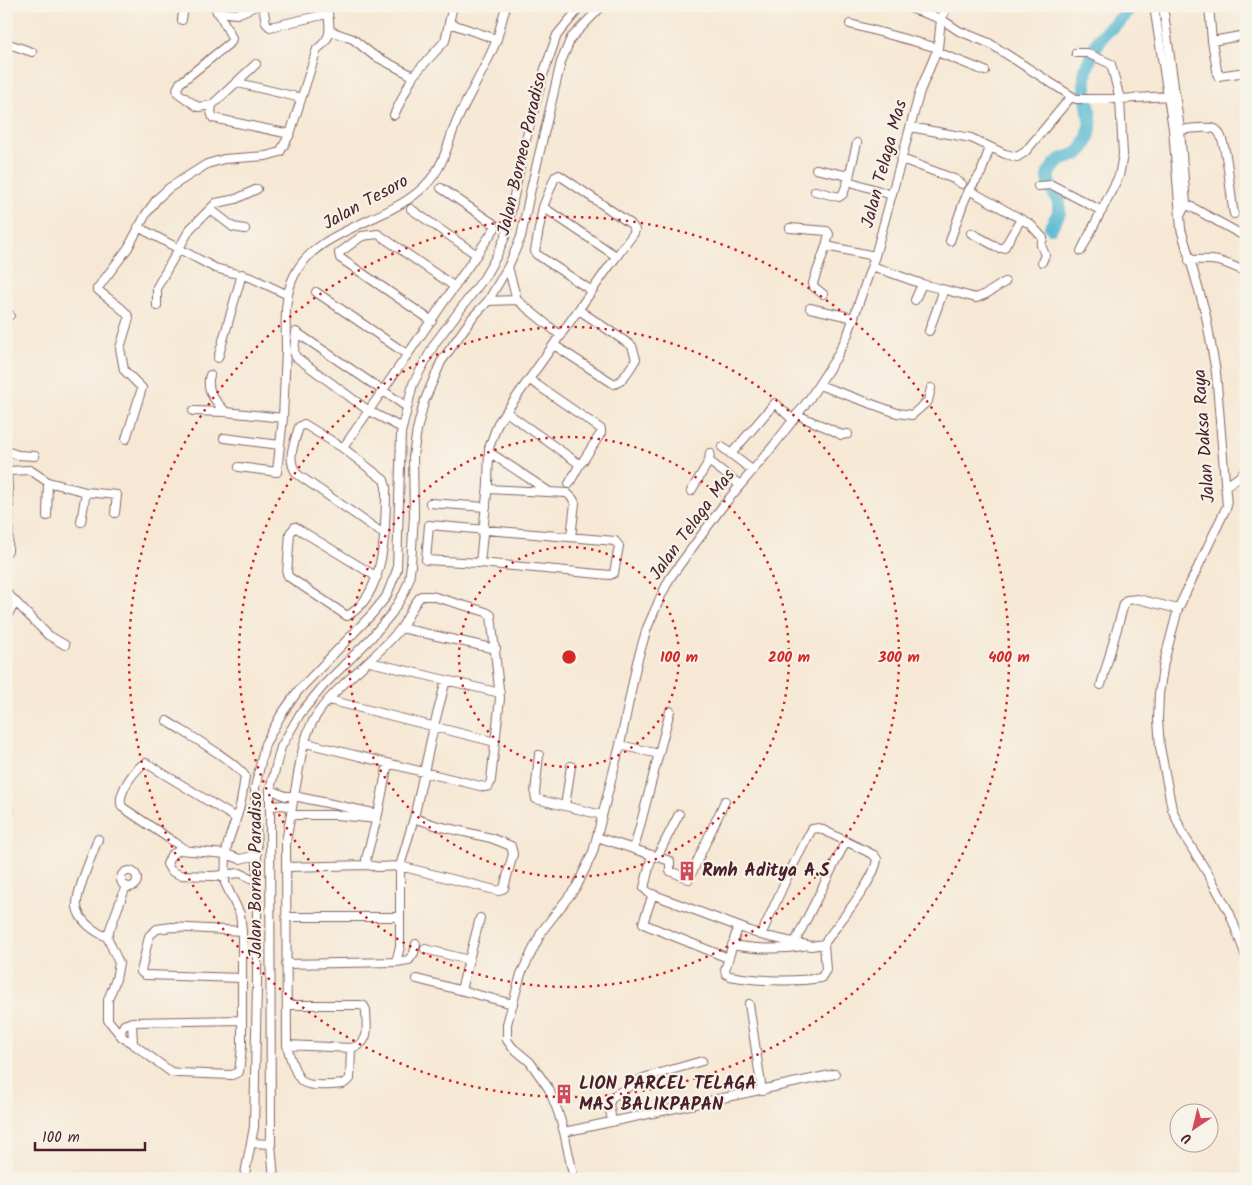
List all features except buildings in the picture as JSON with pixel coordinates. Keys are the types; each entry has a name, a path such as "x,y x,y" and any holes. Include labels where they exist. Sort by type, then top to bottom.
{"street":[{"path":"182,20 184,6"},
{"path":"217,10 237,14 256,6"},
{"path":"126,439 142,388 124,370 120,348 129,318 124,310 105,298 97,289 128,248 138,227 157,199 169,188 207,164 224,159 280,152 290,134 316,48 324,44 330,31 327,10 270,27 266,24 263,6"},
{"path":"394,115 413,76 445,41 453,6"},
{"name":"Jalan Tesoro","path":"239,467 277,472 283,418 286,312 293,277 301,263 312,252 349,230 380,216 407,200 437,173 460,114 478,80 496,39 506,6"},
{"name":"Jalan Borneo Paradiso","path":"244,1179 254,1127 257,985 255,788 266,744 281,715 298,691 372,614 386,596 393,582 396,570 402,428 413,384 435,343 484,278 506,235 524,147 544,72 558,35 581,6"},
{"name":"Jalan Borneo Paradiso","path":"274,1179 271,1144 270,789 281,747 300,714 324,685 371,638 392,613 404,593 409,580 411,565 414,515 414,456 417,430 424,402 440,362 472,318 488,301 508,267 521,237 561,62 571,38 602,6"},
{"path":"904,6 941,19 959,31 989,43 1073,98 1120,100 1169,96"},
{"name":"Jalan Telaga Mas","path":"574,1179 564,1132 549,1089 530,1062 512,1047 508,1040 507,1024 521,974 542,932 577,886 588,866 620,744 637,662 648,628 670,578 819,385 848,334 875,256 920,91 938,50 941,19 948,6"},
{"path":"1154,6 1169,96 1183,204"},
{"path":"1163,6 1180,130 1183,204"},
{"path":"1209,6 1218,76 1246,72"},
{"path":"217,10 232,38 231,42 180,83 177,89 178,92 198,107 212,105 238,83 256,64"},
{"path":"449,23 496,39"},
{"path":"850,24 938,50 985,70"},
{"path":"330,31 353,39 373,55 413,76"},
{"path":"1212,41 1246,35"},
{"path":"6,43 32,52"},
{"path":"1076,53 1087,53 1111,64 1120,100 1123,155 1119,176 1081,251"},
{"path":"238,83 301,98"},
{"path":"910,127 971,138 1013,156 1021,156 1073,98"},
{"path":"212,105 211,112 214,118 218,120 290,134"},
{"path":"1180,130 1213,128 1219,133 1226,156 1234,214"},
{"path":"815,191 840,196 843,194 857,143"},
{"path":"950,241 970,190 981,173 990,147"},
{"path":"902,159 954,179 962,184"},
{"path":"816,169 848,178 892,195"},
{"path":"480,563 488,489 489,448 494,431 506,412 530,380 560,336 579,310 616,256 634,234 634,226 582,189 557,175 554,177 543,207 535,247 536,254 592,291"},
{"path":"1040,185 1052,185 1102,211"},
{"path":"157,306 157,288 190,229 216,203 236,199 257,188"},
{"path":"343,448 493,231 494,224 441,188"},
{"path":"970,190 1030,224 1043,238 1041,246 1045,255 1042,262"},
{"path":"1183,204 1246,237"},
{"name":"Jalan Daksa Raya","path":"1183,204 1180,216 1181,229 1205,311 1215,363 1227,506 1178,609 1164,662 1158,711 1160,747 1172,810 1183,834 1230,914 1246,956"},
{"path":"543,207 616,256"},
{"path":"210,209 233,227 245,229"},
{"path":"411,209 477,255"},
{"path":"971,232 1000,248 1004,248 1021,219"},
{"path":"138,227 215,268 242,274 288,295"},
{"path":"790,228 827,231 829,234 813,283 814,287 823,294"},
{"path":"432,321 340,258 339,252 362,236 378,234 455,287"},
{"path":"826,246 875,256"},
{"path":"1189,260 1213,259 1246,272"},
{"path":"872,266 922,284 974,297 980,297 1005,282"},
{"path":"508,267 517,300 560,336"},
{"path":"218,358 242,274"},
{"path":"915,300 922,284"},
{"path":"929,331 942,295 942,289"},
{"path":"316,292 408,355"},
{"path":"488,301 517,300"},
{"path":"810,308 854,318"},
{"path":"554,345 614,384 618,383 632,366 636,359 632,346 579,310"},
{"path":"402,428 369,411 296,357 294,352 296,332 407,407"},
{"path":"419,372 434,378"},
{"path":"210,376 208,382 210,391 216,402 226,412"},
{"path":"530,380 601,429 601,433 569,484"},
{"path":"819,385 898,413 912,415 928,401 931,388"},
{"path":"731,454 776,401 795,417 834,430 841,436 848,434"},
{"path":"193,411 226,412 283,418"},
{"path":"506,412 580,464"},
{"path":"377,577 296,527 292,528 290,536 287,574 347,616 354,612 364,599 377,577 385,535 386,487 384,480 343,448 304,424 301,425 291,456 291,466 297,474 385,535"},
{"path":"224,438 280,445"},
{"path":"722,447 752,470"},
{"path":"6,451 18,455 35,456"},
{"path":"489,452 549,492"},
{"path":"691,492 710,457 740,485"},
{"path":"1226,486 1239,477 1246,468"},
{"path":"8,551 10,510 7,471 30,470 48,482 86,492 117,495 115,513"},
{"path":"47,516 48,482"},
{"path":"488,489 567,493 575,503 572,537"},
{"path":"81,522 86,492"},
{"path":"430,503 486,507"},
{"path":"429,526 572,537 617,542 619,546 613,575 426,560 429,526"},
{"path":"6,592 48,635 65,645"},
{"path":"306,743 484,787 489,786 500,693 491,615 432,596 421,596 401,628 370,662 329,700 313,721 306,743 294,796 286,842 287,1045 289,1057 300,1078 309,1085 348,1083 350,1080 351,1048"},
{"path":"1101,685 1124,604 1127,600 1138,599 1178,609"},
{"path":"6,617 16,602"},
{"path":"401,628 496,649"},
{"path":"370,662 500,693"},
{"path":"313,675 324,685"},
{"path":"396,962 400,947 400,866 414,818 423,771 446,680"},
{"path":"329,700 495,742"},
{"path":"634,849 670,711"},
{"path":"98,839 79,892 77,908 85,922 95,932 107,937 119,963 116,979 108,1000 108,1020 122,1037 170,1072 179,1074 232,1075 239,1072 241,1064 242,1020 242,930 240,914 225,883 225,874 226,854 231,830 241,803 245,776 222,757 167,721"},
{"path":"620,744 659,754"},
{"path":"539,755 535,797 538,800 602,815"},
{"path":"187,851 122,807 120,802 121,796 140,766 146,763 236,818"},
{"path":"368,865 366,859 388,763"},
{"path":"565,806 571,766"},
{"path":"270,789 285,796 294,796 377,816"},
{"path":"597,837 670,861 670,871 689,879 725,801"},
{"path":"6,804 9,812"},
{"path":"271,806 284,805 291,811 377,816"},
{"path":"679,814 654,856 644,888 649,893 738,927 761,935 805,945"},
{"path":"287,867 400,866 499,891 504,888 513,854 511,846 490,838 438,826 414,818"},
{"path":"738,927 728,958 726,974 762,979 811,980 821,978 826,970 824,944 868,881 877,859 874,855 819,828 812,829 789,873 761,935"},
{"path":"795,942 846,841"},
{"path":"257,856 240,859 226,854 180,850 171,855 167,864 171,871 180,875 213,876 240,873 257,881"},
{"path":"240,859 238,867 240,873"},
{"path":"107,937 126,886"},
{"path":"653,894 644,923 646,925 728,958"},
{"path":"286,917 400,917"},
{"path":"461,990 480,918"},
{"path":"256,921 270,921"},
{"path":"242,930 172,927 157,929 149,936 140,972 145,975 242,978"},
{"path":"286,964 396,962 409,960 414,953 416,944"},
{"path":"732,945 749,948 824,944"},
{"path":"425,949 469,960"},
{"path":"417,979 513,1004"},
{"path":"749,1004 762,1091"},
{"path":"286,1005 364,1006 366,1010 365,1040 362,1045 351,1048 287,1045"},
{"path":"122,1037 121,1031 124,1025 132,1022 242,1020"},
{"path":"132,1022 133,1044"},
{"path":"612,1122 609,1104 612,1097 643,1078 702,1061"},
{"path":"564,1132 835,1074"},
{"path":"251,1142 271,1144"}],"waterway":[{"path":"1051,227 1059,213 1059,202 1049,183 1049,173 1059,161 1077,154 1086,142 1090,123 1085,84 1088,64 1101,37 1122,18 1129,6"}],"place":[{"name":"Rmh Aditya A.S","path":"687,871"},
{"name":"LION PARCEL TELAGA MAS BALIKPAPAN","path":"564,1094"}]}
